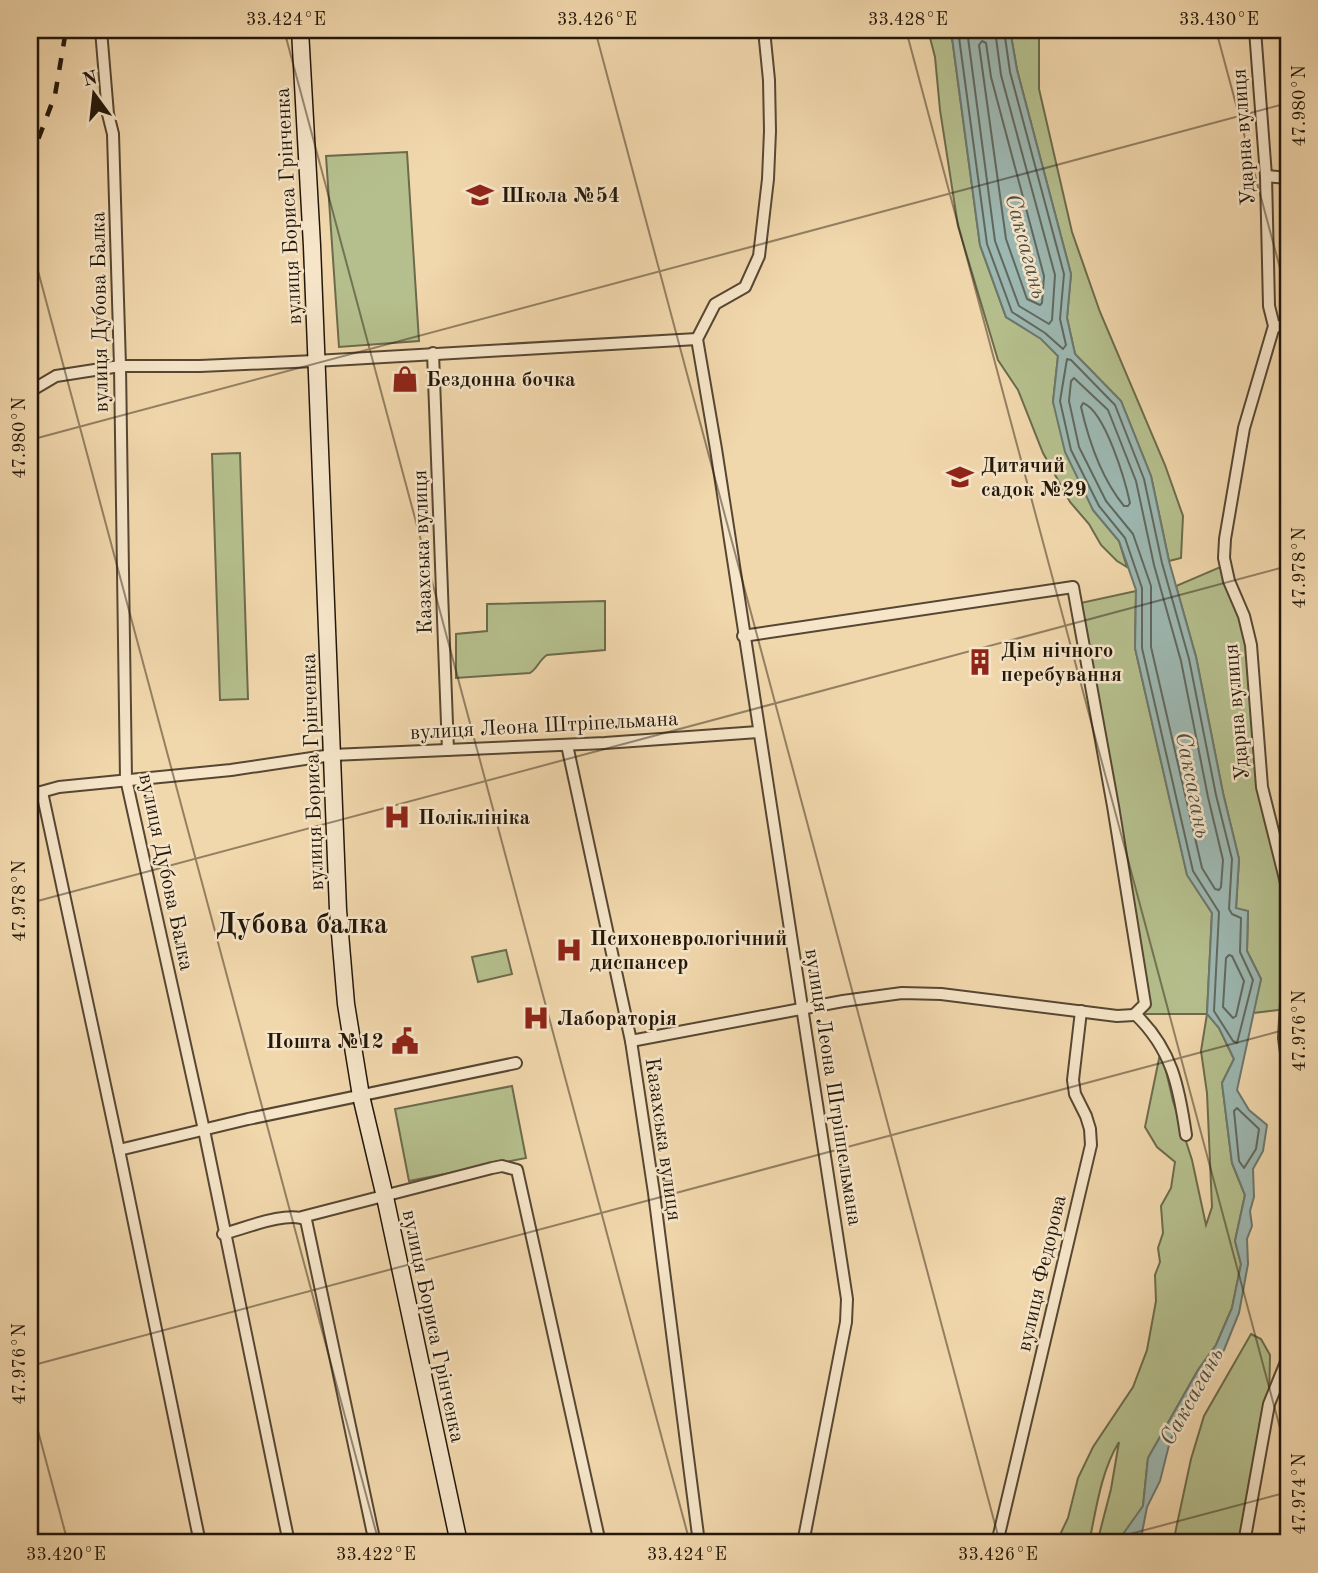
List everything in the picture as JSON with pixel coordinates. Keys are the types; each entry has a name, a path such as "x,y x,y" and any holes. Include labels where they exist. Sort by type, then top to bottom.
{"street":[{"name":"вулиця Дубова Балка","path":"101,30 108,114 113,134 120,366 126,779 204,1130 223,1234 289,1543"},
{"name":"вулиця Бориса Грінченка","path":"300,30 312,246 341,954 346,1004 361,1097 459,1543"},
{"path":"30,396 34,389 56,376 120,366 315,361 696,339 715,304 745,287 759,256 768,179 770,131 764,30"},
{"name":"Ударна вулиця","path":"1255,30 1266,176 1269,306 1274,326 1244,428 1224,558 1251,645 1262,787 1288,890 1288,913"},
{"path":"1266,176 1288,178"},
{"path":"1274,326 1288,327"},
{"name":"вулиця Леона Штріппельмана","path":"696,339 716,449 847,1299 846,1322 803,1543"},
{"name":"Казахська вулиця","path":"433,353 448,750"},
{"path":"631,1041 902,993 941,994 1117,1016 1135,1014 1144,1004 1073,587 743,636"},
{"name":"вулиця Леона Штріпельмана","path":"30,795 59,787 168,777 332,755 567,745 758,732"},
{"name":"Казахська вулиця","path":"567,745 631,1041 654,1193 699,1543"},
{"path":"42,792 200,1543"},
{"path":"1288,966 1284,1038 1288,1068"},
{"name":"вулиця Федорова","path":"997,1543 1091,1145 1090,1129 1075,1094 1073,1080 1081,1011"},
{"path":"1135,1014 1157,1037 1167,1056 1179,1092 1186,1135"},
{"path":"119,1150 516,1063"},
{"path":"223,1234 288,1216 302,1217 385,1197 492,1168 502,1166 517,1170 600,1543"},
{"path":"302,1217 308,1225 314,1252 373,1534 371,1543"},
{"path":"1244,1543 1269,1404 1288,1357"}],"green space":[{"path":"928,30 951,30 980,245 1006,317 1042,339 1058,356 1053,402 1093,510 1119,541 1127,567 1101,545 1089,524 1070,502 1043,453 1018,390 998,360 958,226 940,110 935,57"},
{"path":"1010,30 1039,30 1039,89 1072,232 1100,312 1165,465 1183,516 1181,558 1169,561 1151,476 1121,401 1075,354 1067,318 1071,274 1017,70"},
{"path":"407,152 419,341 339,347 326,156"},
{"path":"240,453 248,699 220,700 212,454"},
{"path":"1225,565 1244,616 1262,787 1288,890 1286,1009 1253,1013 1261,979 1247,951 1248,911 1236,909 1239,859 1196,657 1176,586"},
{"path":"1136,591 1135,648 1187,874 1212,913 1207,1013 1219,1028 1234,1059 1222,1083 1232,1163 1245,1195 1235,1241 1241,1264 1232,1308 1216,1345 1198,1370 1148,1458 1143,1506 1118,1543 1097,1543 1111,1489 1119,1442 1103,1478 1089,1543 1056,1543 1068,1518 1078,1478 1093,1447 1133,1387 1147,1350 1156,1301 1155,1275 1160,1262 1158,1248 1163,1233 1161,1206 1171,1188 1175,1162 1157,1147 1145,1127 1161,1049 1173,1101 1192,1160 1206,1225 1212,1207 1207,1093 1201,1051 1207,1014 1135,1014 1145,1004 1076,604"},
{"path":"605,601 605,650 547,655 530,673 456,678 456,634 487,631 487,604"},
{"path":"506,950 512,974 478,982 472,957"},
{"path":"512,1086 526,1158 409,1181 395,1109"},
{"path":"1251,1334 1261,1339 1270,1355 1269,1404 1244,1543 1173,1543 1191,1459 1204,1416"}],"water":[{"name":"Саксагань","path":"951,30 1010,30 1017,70 1071,274 1067,318 1075,354 1121,401 1151,476 1169,561 1196,657 1239,859 1236,908 1248,911 1247,951 1261,979 1237,1090 1249,1110 1267,1125 1263,1151 1253,1169 1254,1197 1250,1211 1252,1226 1247,1239 1248,1264 1239,1313 1224,1350 1185,1410 1170,1441 1160,1481 1147,1507 1140,1543 1118,1541 1143,1506 1148,1458 1198,1370 1216,1345 1232,1308 1241,1264 1235,1241 1245,1195 1232,1163 1222,1083 1234,1059 1219,1028 1207,1014 1212,913 1187,875 1135,648 1136,590 1119,541 1093,510 1065,452 1053,402 1058,356 1041,339 1006,317 980,245"}],"railway":[{"path":"30,161 55,95 66,30"}],"place":[{"name":"Школа №54","path":"480,195"},
{"name":"Бездонна бочка","path":"405,379"},
{"name":"Дитячий садок №29","path":"960,477"},
{"name":"Дім нічного перебування","path":"980,662"},
{"name":"Поліклініка","path":"397,817"},
{"name":"Психоневрологічний диспансер","path":"569,950"},
{"name":"Лабораторія","path":"536,1018"},
{"name":"Пошта №12","path":"405,1041"}],"district":[{"name":"Дубова балка","path":"302,923"}]}
